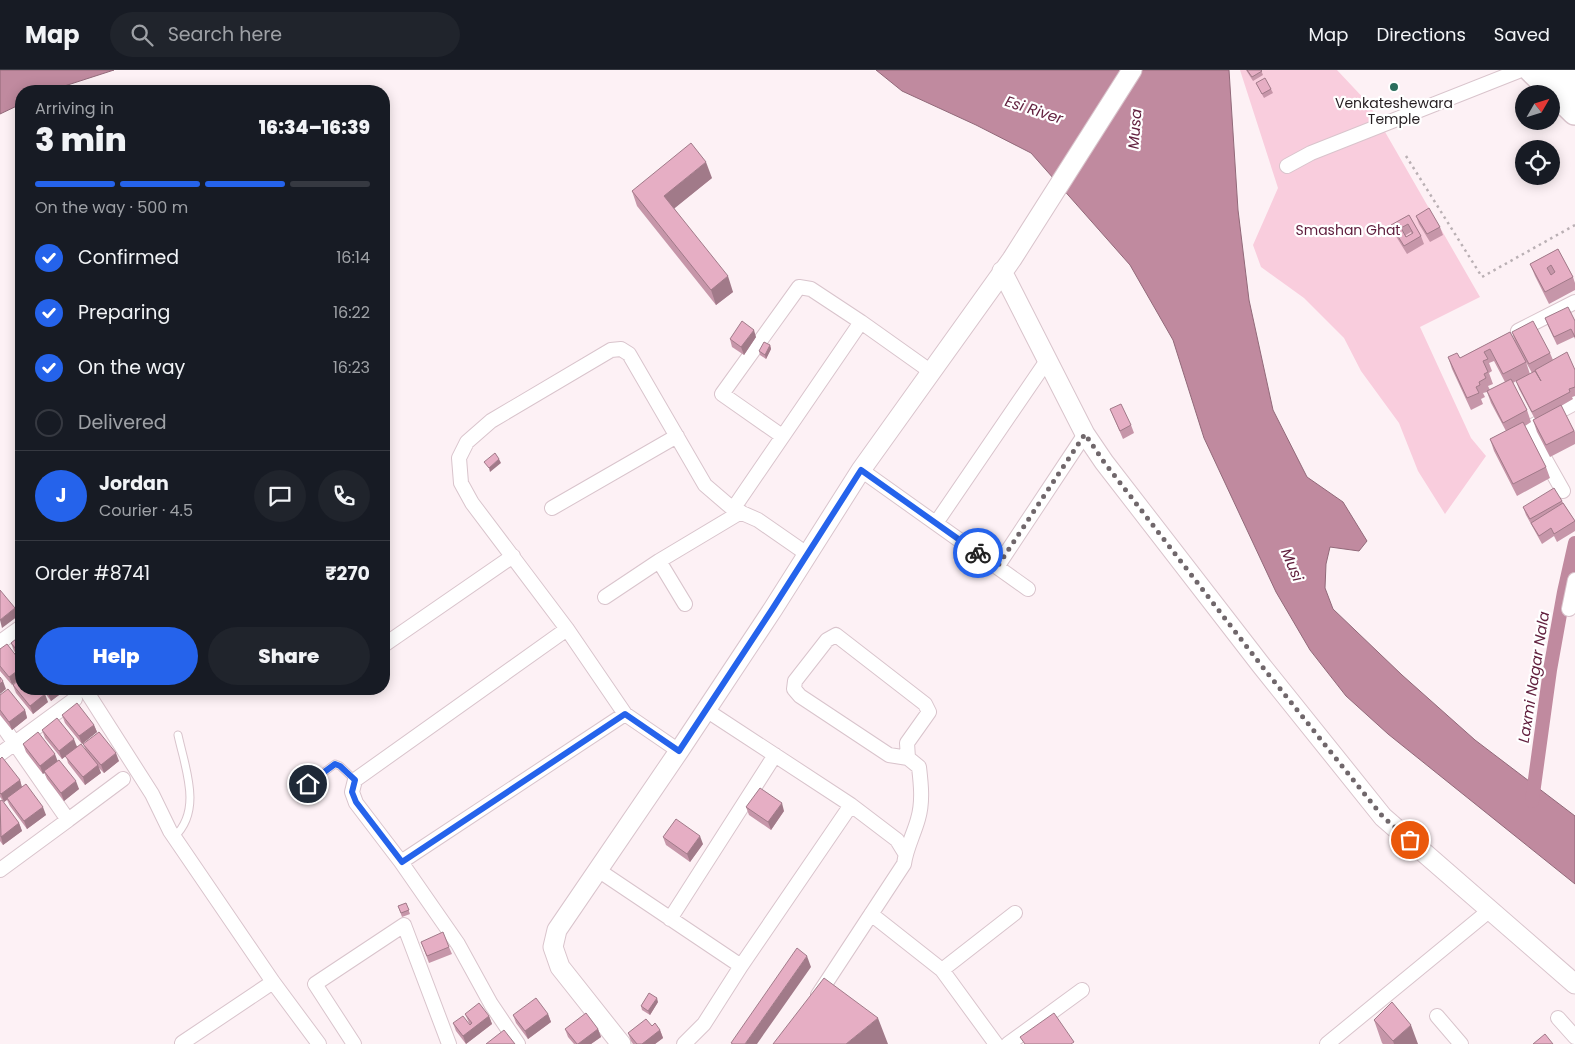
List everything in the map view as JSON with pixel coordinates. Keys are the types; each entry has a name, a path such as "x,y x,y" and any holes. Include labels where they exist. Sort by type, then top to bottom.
{"highway":[{"path":"1532,70 1575,112"},
{"path":"1559,70 1575,86"}],"street":[{"path":"621,1044 560,967 553,947 557,930 679,751 861,470 1007,265 1132,70"},
{"path":"1287,166 1312,153 1522,70"},
{"path":"1007,265 1048,359 1085,434 1104,462 1261,665 1383,817 1575,984"},
{"path":"782,436 722,394 798,287 811,289 861,322 930,372"},
{"path":"1508,336 1575,302"},
{"path":"605,598 737,511 782,436 861,322"},
{"path":"679,751 625,714 568,629 472,503 461,483 458,458 467,442 491,421 611,350 621,349 629,354 705,485 737,511 758,520 807,554"},
{"path":"936,523 1048,359"},
{"path":"1499,444 1575,403"},
{"path":"1528,428 1563,491"},
{"path":"997,567 1085,434"},
{"path":"552,508 678,436"},
{"path":"861,470 1028,589"},
{"path":"390,641 514,556"},
{"path":"660,561 685,604"},
{"path":"1569,609 1575,580"},
{"path":"518,1044 491,1004 458,944 402,862 356,802 352,792 355,780 568,629"},
{"path":"0,642 15,631"},
{"path":"813,1004 904,864 905,853 918,818 922,787 919,767 908,758 889,755 800,696 794,689 795,681 827,640 836,636 925,704 928,712 907,743 908,758"},
{"path":"0,754 79,695"},
{"path":"81,695 152,794 174,837 273,982 319,1044"},
{"path":"706,710 851,805 897,840 905,853"},
{"path":"402,862 625,714"},
{"path":"0,722 68,820"},
{"path":"670,919 775,755"},
{"path":"0,870 123,779"},
{"path":"692,1042 740,966 851,805"},
{"path":"598,870 740,966"},
{"path":"1327,1044 1490,910"},
{"path":"942,970 1015,913"},
{"path":"871,914 942,970 996,1044"},
{"path":"354,1044 315,984 404,925 449,1044"},
{"path":"182,1043 273,982"},
{"path":"1008,1044 1082,990"},
{"path":"1437,1016 1461,1044"},
{"path":"1558,1018 1575,1037"}],"lane":[{"path":"174,837 187,820 190,808 189,787 178,735"},
{"path":"295,794 335,764 340,766 355,780"}],"path":[{"path":"1406,156 1482,277 1575,225"}],"green space":[{"name":"Smashan Ghat","path":"1240,70 1337,70 1369,104 1480,297 1420,327 1471,438 1486,456 1445,514 1418,471 1399,423 1361,371 1344,338 1304,298 1261,267 1253,245 1278,188"}],"water":[{"path":"0,70 114,70 68,85 15,85 15,107 0,114"},
{"path":"876,70 1229,70 1238,210 1249,300 1273,410 1307,477 1343,502 1367,541 1359,551 1330,547 1326,564 1325,588 1333,609 1402,675 1475,740 1575,816 1575,884 1388,734 1346,696 1310,650 1276,592 1204,438 1173,340 1130,265 1031,153 902,91"}],"building":[{"path":"1247,70 1261,70 1262,71 1252,77"},
{"path":"1265,78 1271,89 1262,94 1256,83"},
{"path":"691,143 706,162 664,196 728,276 711,290 632,191"},
{"path":"1429,208 1440,227 1427,234 1416,216"},
{"path":"1409,215 1421,236 1404,246 1391,225","holes":["1408,224 1413,233 1406,237 1401,228"]},
{"path":"1558,249 1573,277 1545,292 1530,264","holes":["1551,265 1555,272 1551,275 1547,268"]},
{"path":"1568,307 1575,321 1575,337 1571,329 1554,337 1545,318"},
{"path":"742,321 754,330 741,347 730,339"},
{"path":"1533,321 1550,353 1529,364 1512,332"},
{"path":"1510,332 1526,362 1503,374 1490,349 1484,352 1488,359 1483,361 1488,372 1484,374 1486,378 1479,382 1480,385 1476,387 1479,393 1467,398 1448,357 1457,353 1460,358"},
{"path":"764,342 770,345 765,355 759,351"},
{"path":"1567,352 1575,370 1575,387 1569,389 1570,392 1532,412 1516,381 1535,371 1541,381 1535,370"},
{"path":"1511,379 1527,410 1503,423 1487,391"},
{"path":"1121,404 1131,425 1120,431 1110,409"},
{"path":"1561,405 1574,431 1546,445 1533,420"},
{"path":"1523,422 1546,467 1513,484 1490,439"},
{"path":"495,453 499,459 489,468 484,462"},
{"path":"1554,488 1562,501 1530,519 1523,507"},
{"path":"1563,503 1575,521 1554,534 1551,528 1539,536 1531,523"},
{"path":"0,590 15,608 0,620"},
{"path":"15,640 15,648 11,643"},
{"path":"7,644 15,654 15,672 9,677 0,666 0,649"},
{"path":"8,689 25,710 9,722 0,710 0,695"},
{"path":"21,695 44,695 30,706"},
{"path":"77,703 94,725 79,736 62,715"},
{"path":"57,718 74,739 59,751 42,730"},
{"path":"38,732 55,754 40,766 23,744"},
{"path":"99,732 116,753 101,765 83,744"},
{"path":"81,744 98,765 83,777 65,756"},
{"path":"2,757 20,780 1,794 0,759"},
{"path":"59,760 76,781 61,793 44,771"},
{"path":"26,784 43,807 24,821 7,798"},
{"path":"760,788 782,803 768,822 746,807"},
{"path":"2,800 19,823 1,837 0,801"},
{"path":"676,819 700,836 687,854 663,837"},
{"path":"406,903 409,910 401,913 398,906"},
{"path":"443,932 449,947 427,956 421,942"},
{"path":"797,948 807,956 745,1044 731,1043"},
{"path":"824,978 878,1018 846,1044 773,1044"},
{"path":"649,993 657,998 648,1011 641,1006"},
{"path":"536,998 548,1014 525,1031 513,1015"},
{"path":"1392,1002 1411,1025 1393,1041 1374,1020"},
{"path":"479,1003 489,1016 463,1036 453,1023 463,1016 470,1025 472,1023 465,1014"},
{"path":"586,1013 598,1029 577,1044 565,1029"},
{"path":"1054,1013 1074,1042 1071,1044 1025,1044 1020,1037"},
{"path":"646,1019 652,1026 655,1023 660,1030 642,1044 637,1044 628,1033"},
{"path":"504,1030 515,1044 486,1044"},
{"path":"1545,1034 1553,1044 1533,1044"}],"waterway":[{"name":"Laxmi Nagar Nala","path":"1532,801 1550,670 1575,543"}],"way so far":[{"path":"978,553 997,567 1085,434 1104,462 1261,665 1383,817 1410,840"}],"place":[{"name":"Venkateshewara Temple","path":"1394,87"}],"route":[{"path":"308,784 335,764 340,766 355,780 352,792 356,802 402,862 625,714 679,751 861,470 978,553"}],"water label":[{"name":"Esi River","path":"1034,110"},
{"name":"Musa","path":"1135,129"},
{"name":"Musi","path":"1292,565"}]}
